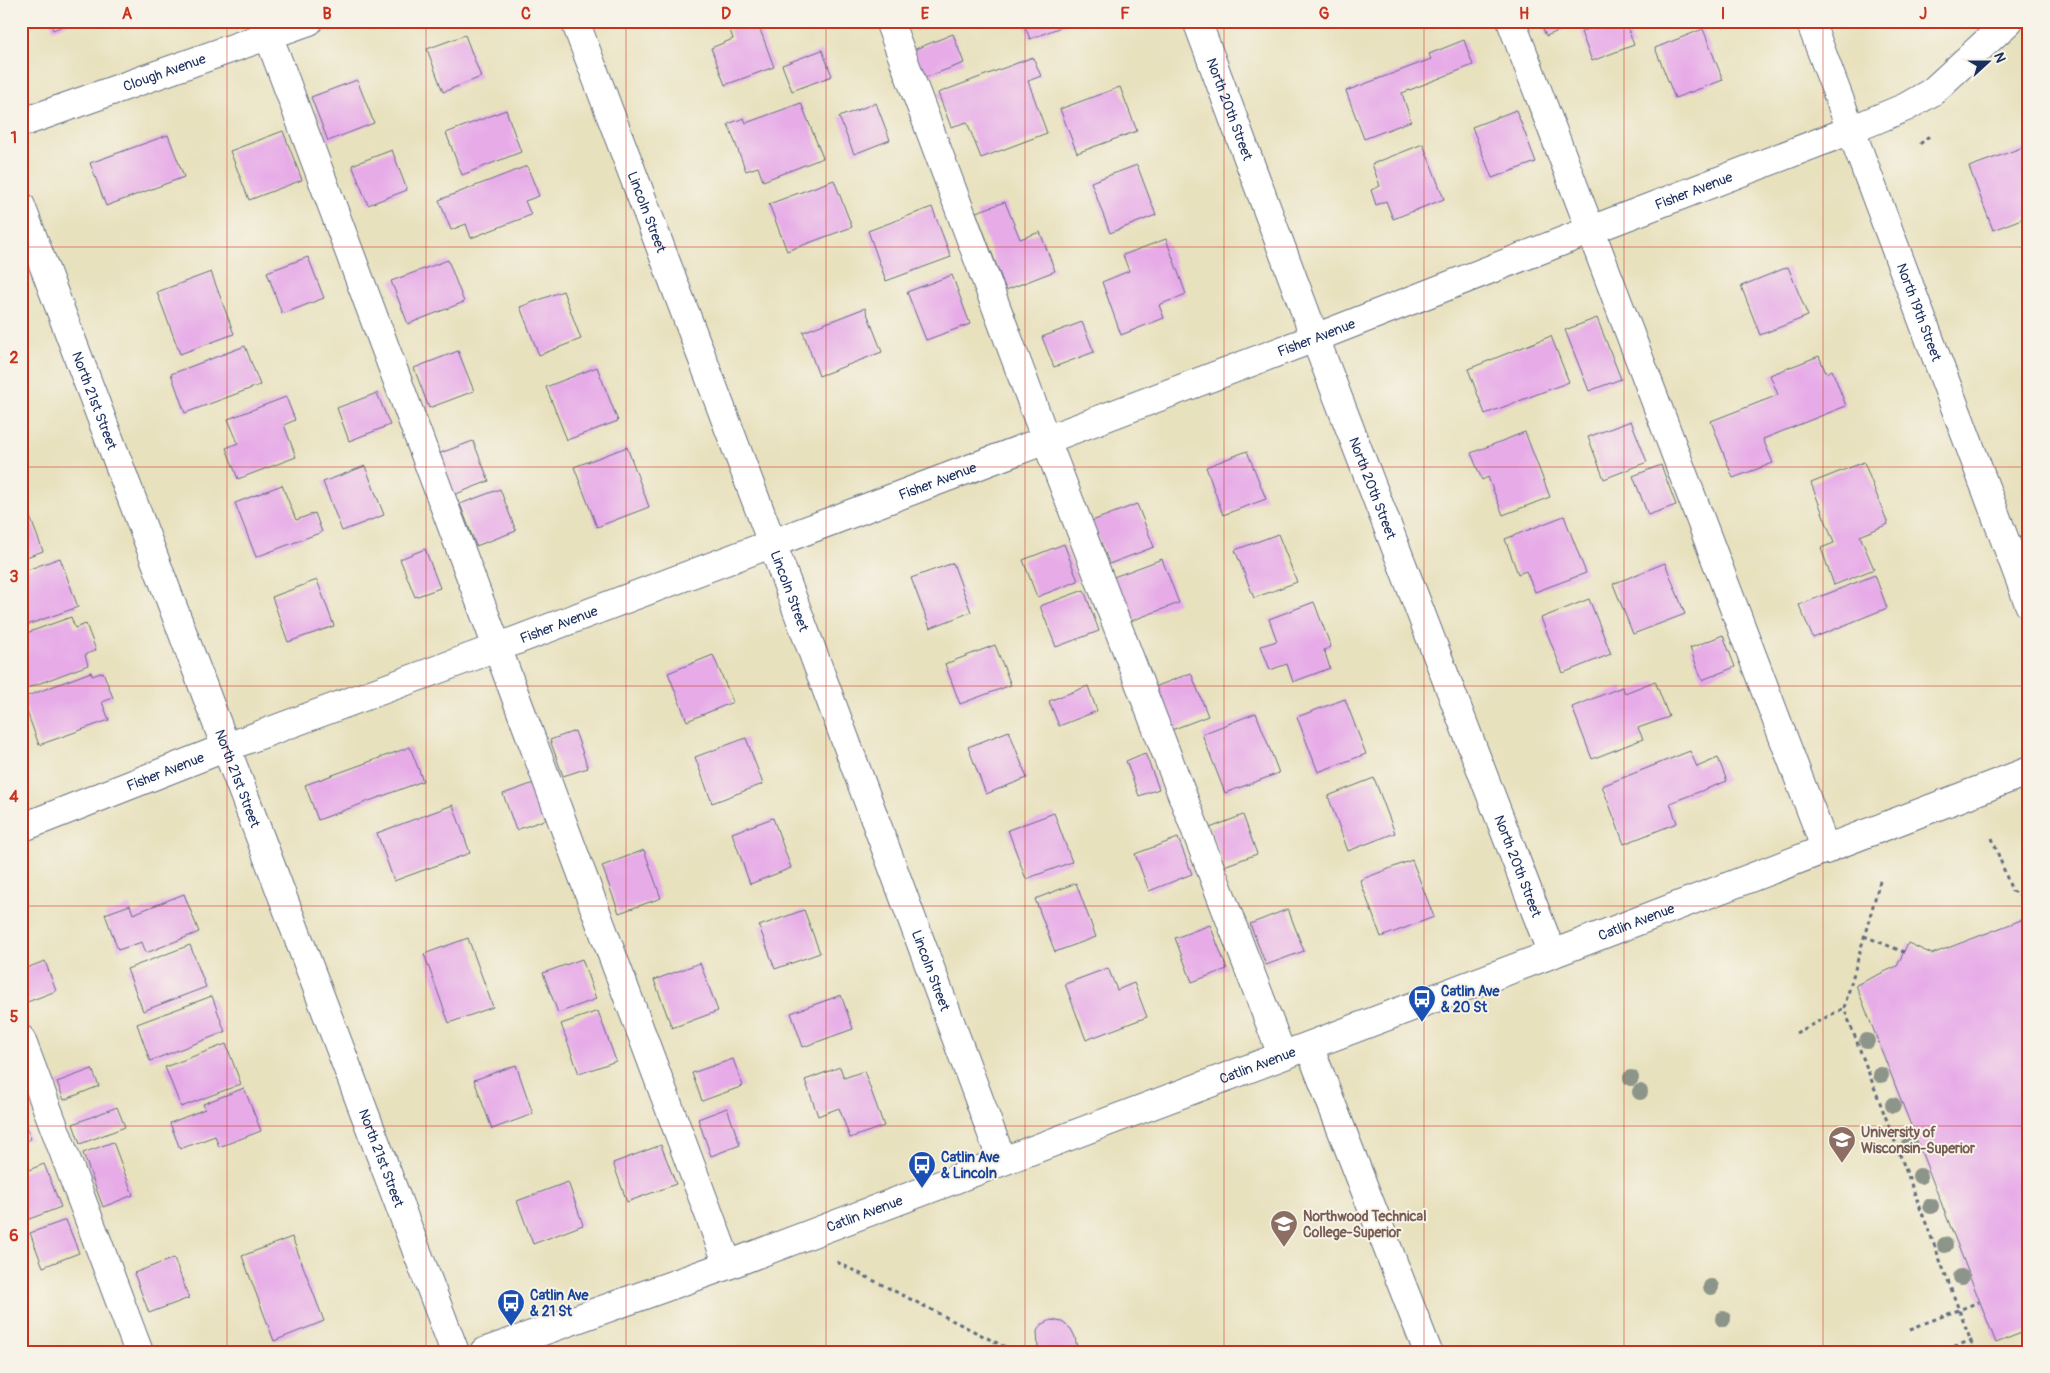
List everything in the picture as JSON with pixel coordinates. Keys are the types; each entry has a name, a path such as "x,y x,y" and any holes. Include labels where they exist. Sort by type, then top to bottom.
{"street":[{"name":"Clough Avenue","path":"21,123 266,29 309,21"},
{"name":"Lincoln Street","path":"575,21 1002,1161"},
{"path":"889,21 1046,440 1282,1055"},
{"name":"North 20th Street","path":"1197,21 1315,338 1552,954"},
{"path":"1511,21 1826,850"},
{"name":"North 19th Street","path":"1810,21 2029,604"},
{"name":"Fisher Avenue","path":"21,828 227,747 496,648 1315,338 1851,130 1906,107 1932,92 2009,21"},
{"path":"266,29 728,1265"},
{"name":"North 21st Street","path":"21,206 455,1352"},
{"name":"Catlin Avenue","path":"484,1352 728,1265 1826,850 2029,771"},
{"path":"21,1038 139,1352"},
{"path":"1309,1046 1428,1352"}],"path":[{"path":"1992,838 2012,891 2029,900"},
{"path":"1880,881 1844,1008 1975,1352"},
{"path":"1864,936 1904,952"},
{"path":"1796,1033 1844,1008"},
{"path":"794,1240 1015,1352"},
{"path":"1910,1329 1979,1302"},
{"path":"1939,1352 1972,1340"}],"building":[{"path":"50,21 75,21 53,30"},
{"path":"727,21 757,21 774,67 725,85 711,48 733,39"},
{"path":"1023,21 1076,21 1030,39"},
{"path":"1540,21 1584,21 1546,36"},
{"path":"1609,21 1625,21 1634,45 1592,61 1581,32"},
{"path":"1703,29 1723,80 1675,98 1655,48"},
{"path":"953,34 964,63 924,78 913,50"},
{"path":"465,35 481,77 443,92 427,49"},
{"path":"1464,40 1473,65 1402,93 1411,121 1364,139 1346,91 1431,59 1429,54"},
{"path":"822,50 832,76 792,91 782,65"},
{"path":"1033,57 1041,76 1028,81 1047,133 981,158 967,122 951,127 938,93"},
{"path":"357,80 374,123 328,141 311,97"},
{"path":"1120,87 1137,131 1077,153 1060,109"},
{"path":"801,103 823,158 763,181 758,167 746,171 728,124 744,118 746,123"},
{"path":"876,103 890,140 854,154 839,117"},
{"path":"506,110 521,152 462,175 446,133"},
{"path":"1516,110 1536,162 1492,178 1472,127"},
{"path":"283,131 302,180 249,200 230,151"},
{"path":"168,135 184,177 106,206 90,163"},
{"path":"1423,144 1444,199 1393,219 1386,201 1376,205 1371,190 1380,186 1372,164"},
{"path":"2029,145 2029,216 1993,230 1969,167"},
{"path":"392,150 407,190 368,205 352,165"},
{"path":"1137,165 1156,215 1110,233 1091,182"},
{"path":"527,166 539,196 525,201 531,215 471,238 466,224 451,230 439,200"},
{"path":"834,180 852,227 787,251 769,204"},
{"path":"1005,202 1020,239 1040,232 1055,271 1006,290 976,212"},
{"path":"932,207 951,257 886,281 868,231"},
{"path":"1166,239 1186,294 1159,305 1164,318 1121,335 1102,282 1129,271 1123,255"},
{"path":"308,257 324,298 282,314 267,272"},
{"path":"448,260 464,302 408,324 391,281"},
{"path":"1788,267 1808,316 1760,335 1741,286"},
{"path":"211,272 234,334 180,354 157,292"},
{"path":"952,275 970,324 926,340 907,292"},
{"path":"563,291 581,339 539,355 520,307"},
{"path":"865,308 882,352 819,376 803,332"},
{"path":"1597,318 1621,379 1589,391 1565,330"},
{"path":"1082,322 1094,352 1054,367 1042,337"},
{"path":"1551,336 1569,382 1485,414 1468,369"},
{"path":"245,346 260,385 185,413 171,374"},
{"path":"458,351 474,391 429,408 414,368"},
{"path":"1819,356 1826,373 1832,370 1846,406 1763,439 1773,463 1733,478 1711,421 1778,395 1770,375"},
{"path":"597,367 618,421 567,440 546,387"},
{"path":"377,393 390,425 349,441 337,408"},
{"path":"286,397 295,420 284,425 296,457 238,479 226,448 238,443 228,419"},
{"path":"1631,421 1647,462 1604,479 1588,437"},
{"path":"1525,432 1550,497 1503,515 1488,477 1482,480 1471,453"},
{"path":"473,441 489,481 451,496 435,455"},
{"path":"627,447 649,507 597,527 574,467"},
{"path":"1247,451 1266,499 1223,515 1206,467"},
{"path":"1864,462 1888,524 1860,536 1874,569 1834,585 1821,548 1834,543 1811,483"},
{"path":"1661,465 1676,505 1648,515 1633,476"},
{"path":"365,466 384,515 342,531 323,482"},
{"path":"282,485 296,520 315,513 322,532 256,557 235,503"},
{"path":"500,489 516,531 476,546 460,504"},
{"path":"1137,504 1154,547 1109,564 1092,521"},
{"path":"27,509 43,551 21,559 21,511"},
{"path":"1564,516 1586,573 1535,592 1526,571 1518,574 1505,539"},
{"path":"1278,534 1297,582 1254,598 1235,550"},
{"path":"1064,544 1078,581 1037,597 1023,560"},
{"path":"425,549 440,588 415,597 400,559"},
{"path":"60,558 78,607 21,627 21,572"},
{"path":"1162,559 1179,603 1128,622 1111,578"},
{"path":"953,563 971,612 930,628 911,578"},
{"path":"1665,563 1685,614 1633,634 1613,584"},
{"path":"1875,575 1887,608 1813,638 1799,605"},
{"path":"317,580 334,626 288,642 272,597"},
{"path":"1084,590 1099,631 1056,647 1040,606"},
{"path":"1589,599 1611,654 1563,673 1541,618"},
{"path":"1314,602 1331,647 1324,650 1330,668 1293,682 1287,664 1270,670 1261,646 1277,641 1269,619"},
{"path":"71,617 75,628 86,624 96,650 85,655 88,665 22,690 21,635"},
{"path":"1723,635 1735,667 1702,680 1690,648"},
{"path":"995,645 1011,685 960,704 945,664"},
{"path":"713,655 733,702 687,721 668,673"},
{"path":"91,672 92,676 103,672 113,698 102,702 109,720 39,745 22,698"},
{"path":"1191,673 1208,716 1169,731 1152,688"},
{"path":"1655,681 1669,717 1638,728 1643,739 1592,759 1572,707 1622,687 1625,693"},
{"path":"1088,686 1097,711 1059,726 1049,701"},
{"path":"1345,699 1366,754 1318,772 1297,717"},
{"path":"1256,713 1279,773 1225,793 1202,734"},
{"path":"575,731 588,768 563,776 550,740"},
{"path":"1009,731 1027,778 986,794 968,747"},
{"path":"746,738 763,784 712,803 695,757"},
{"path":"410,747 423,781 318,820 305,785"},
{"path":"1690,751 1697,767 1718,758 1727,781 1670,803 1677,823 1624,844 1602,786"},
{"path":"1145,753 1159,789 1139,796 1126,761"},
{"path":"1374,778 1395,833 1348,851 1328,796"},
{"path":"534,783 547,819 516,830 503,794"},
{"path":"453,805 470,853 394,881 377,833"},
{"path":"1054,813 1072,862 1026,879 1008,830"},
{"path":"1243,815 1257,854 1224,866 1210,828"},
{"path":"773,818 791,868 750,884 732,833"},
{"path":"1178,838 1192,874 1149,891 1135,854"},
{"path":"644,850 661,898 619,913 602,866"},
{"path":"1412,860 1434,917 1381,937 1360,880"},
{"path":"1076,883 1096,937 1055,952 1035,899"},
{"path":"184,894 199,932 146,953 142,942 118,950 105,914 130,905 133,914"},
{"path":"1288,909 1304,951 1266,965 1250,924"},
{"path":"804,910 820,953 775,969 759,926"},
{"path":"2029,917 2029,1330 1996,1343 1856,985 1897,966 1908,943 1932,954"},
{"path":"1210,925 1227,969 1192,982 1175,938"},
{"path":"468,938 493,1007 449,1023 424,954"},
{"path":"190,945 206,987 143,1011 127,969"},
{"path":"582,959 596,999 558,1013 543,973"},
{"path":"45,961 56,991 22,1004 21,970"},
{"path":"700,963 718,1011 672,1028 654,980"},
{"path":"1108,968 1117,990 1134,983 1147,1017 1086,1040 1065,984"},
{"path":"841,995 853,1029 803,1047 791,1013"},
{"path":"212,996 225,1032 150,1061 137,1024"},
{"path":"598,1011 616,1061 579,1074 561,1024"},
{"path":"226,1044 241,1084 181,1107 165,1067"},
{"path":"733,1059 743,1086 702,1101 692,1073"},
{"path":"516,1065 533,1114 492,1129 474,1080"},
{"path":"840,1067 844,1078 864,1071 884,1126 850,1138 839,1108 818,1116 805,1080"},
{"path":"92,1069 99,1086 64,1100 57,1082"},
{"path":"244,1088 261,1131 219,1147 215,1136 180,1149 170,1123 205,1109 203,1104"},
{"path":"117,1107 125,1127 80,1144 73,1124"},
{"path":"727,1108 740,1145 711,1156 698,1119"},
{"path":"23,1117 31,1139 21,1143 21,1118"},
{"path":"113,1142 133,1195 103,1207 83,1153"},
{"path":"661,1145 676,1184 627,1202 613,1163"},
{"path":"44,1164 61,1207 24,1221 21,1212 21,1173"},
{"path":"568,1182 583,1225 533,1244 517,1201"},
{"path":"66,1220 79,1253 43,1267 30,1233"},
{"path":"292,1237 324,1321 274,1341 242,1256"},
{"path":"174,1258 189,1298 149,1313 134,1273"},
{"path":"1051,1320 1062,1322 1071,1329 1077,1348 1084,1352 1029,1352 1038,1348 1037,1331 1041,1325"}],"place":[{"name":"Catlin Ave & 20 St","path":"1422,1023"},
{"name":"University of Wisconsin-Superior","path":"1842,1164"},
{"name":"Catlin Ave & Lincoln","path":"922,1189"},
{"name":"Northwood Technical College-Superior","path":"1284,1248"},
{"name":"Catlin Ave & 21 St","path":"511,1327"}]}
